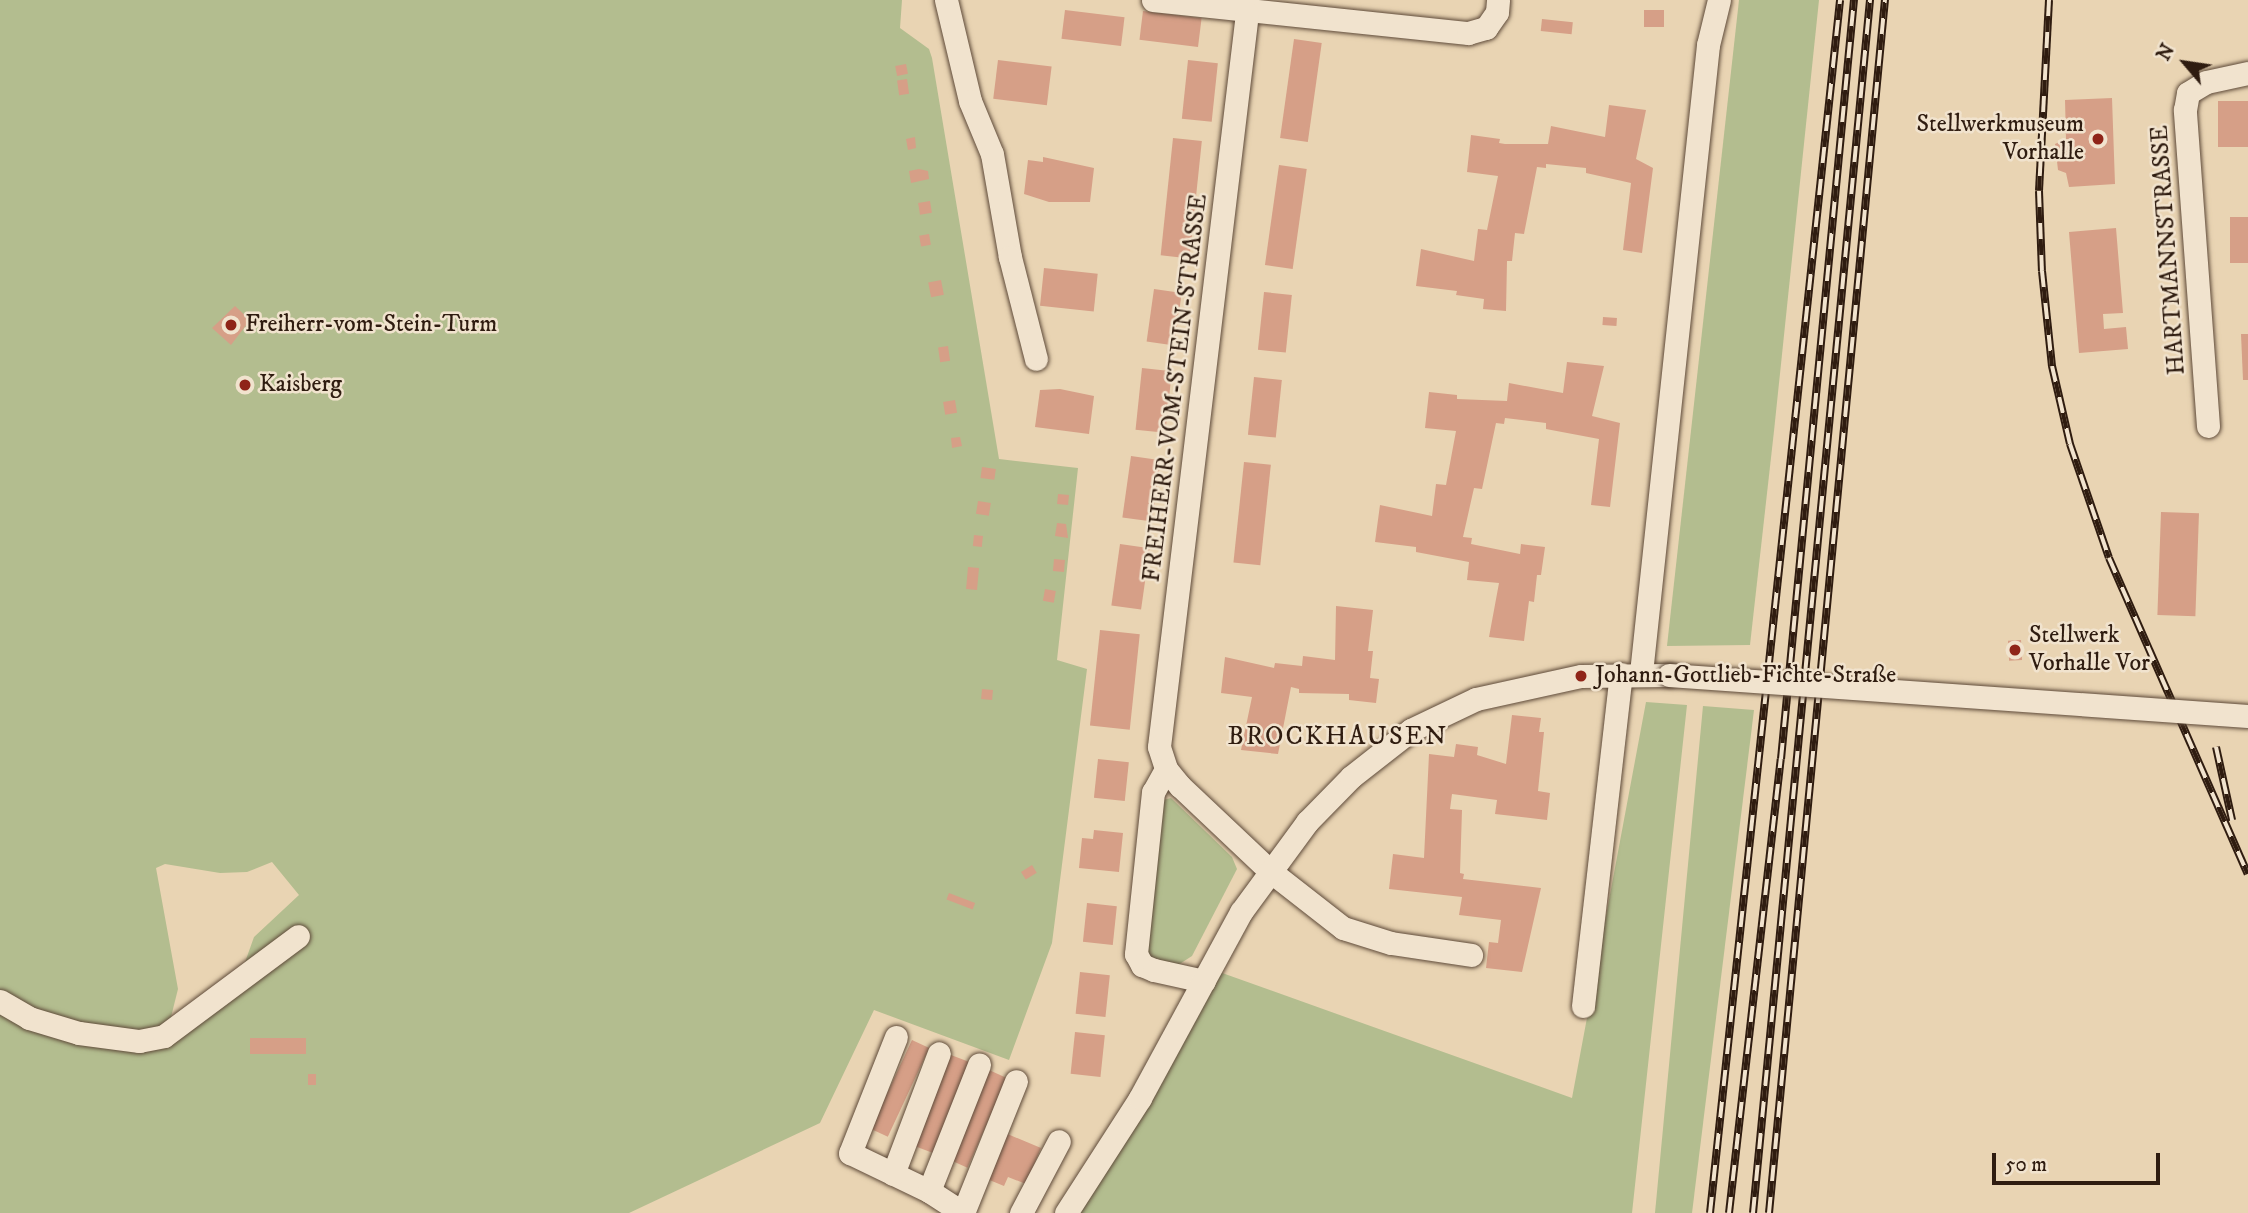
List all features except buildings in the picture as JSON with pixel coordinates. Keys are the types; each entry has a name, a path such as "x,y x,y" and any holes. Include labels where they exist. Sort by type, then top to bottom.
{"street":[{"path":"946,0 970,101 992,154 1010,257 1036,359"},
{"path":"1153,0 1247,13 1468,33 1486,28 1497,6"},
{"path":"1583,1006 1631,673 1708,46 1719,0"},
{"name":"FREIHERR-VOM-STEIN-STRASSE","path":"1166,769 1158,747 1247,13"},
{"name":"HARTMANNSTRASSE","path":"2208,426 2185,110 2188,93 2206,82 2248,73"},
{"path":"1066,1213 1140,1098 1204,981 1270,871 1307,822 1342,786 1411,730 1476,699 1581,676 1631,673 2248,716"},
{"path":"1204,981 1154,970 1142,965 1136,954 1153,792 1166,769 1270,871 1343,928 1391,943 1471,956"},
{"path":"0,1001 29,1018 79,1032 139,1041 164,1036 298,936"},
{"path":"895,1037 850,1153 929,1191 963,1213 1016,1081"},
{"path":"893,1174 939,1053"},
{"path":"929,1191 979,1065"},
{"path":"1021,1213 1059,1141"}],"green space":[{"path":"0,0 902,0 900,28 929,49 932,58 999,459 1078,468 1057,660 1087,669 1052,943 1009,1060 874,1010 820,1123 629,1213 0,1213","holes":["272,862 299,895 254,937 244,965 170,1021 178,989 156,868 165,864 220,873 247,872"]},
{"path":"1739,0 1819,0 1774,431 1750,645 1667,646"},
{"path":"1646,702 1687,705 1632,1213 1066,1213 1211,969 1572,1098"},
{"path":"1703,706 1754,710 1692,1213 1655,1213"},
{"path":"1171,798 1232,857 1237,869 1192,956 1178,965 1150,957 1143,945 1163,800"}],"railway":[{"path":"1710,1213 1840,0"},
{"path":"1729,1213 1781,759 1854,0"},
{"path":"1753,1213 1870,0"},
{"path":"1769,1213 1885,0"},
{"path":"2049,0 2039,191 2042,271 2052,366 2070,444 2109,558 2248,874"},
{"path":"2216,747 2232,820"}],"place":[{"name":"Stellwerkmuseum Vorhalle","path":"2098,139"},
{"name":"Freiherr-vom-Stein-Turm","path":"231,325"},
{"name":"Kaisberg","path":"245,385"},
{"name":"Stellwerk Vorhalle Vor","path":"2015,650"},
{"name":"Johann-Gottlieb-Fichte-Straße","path":"1581,676"}],"district":[{"name":"BROCKHAUSEN","path":"1338,737"}]}
